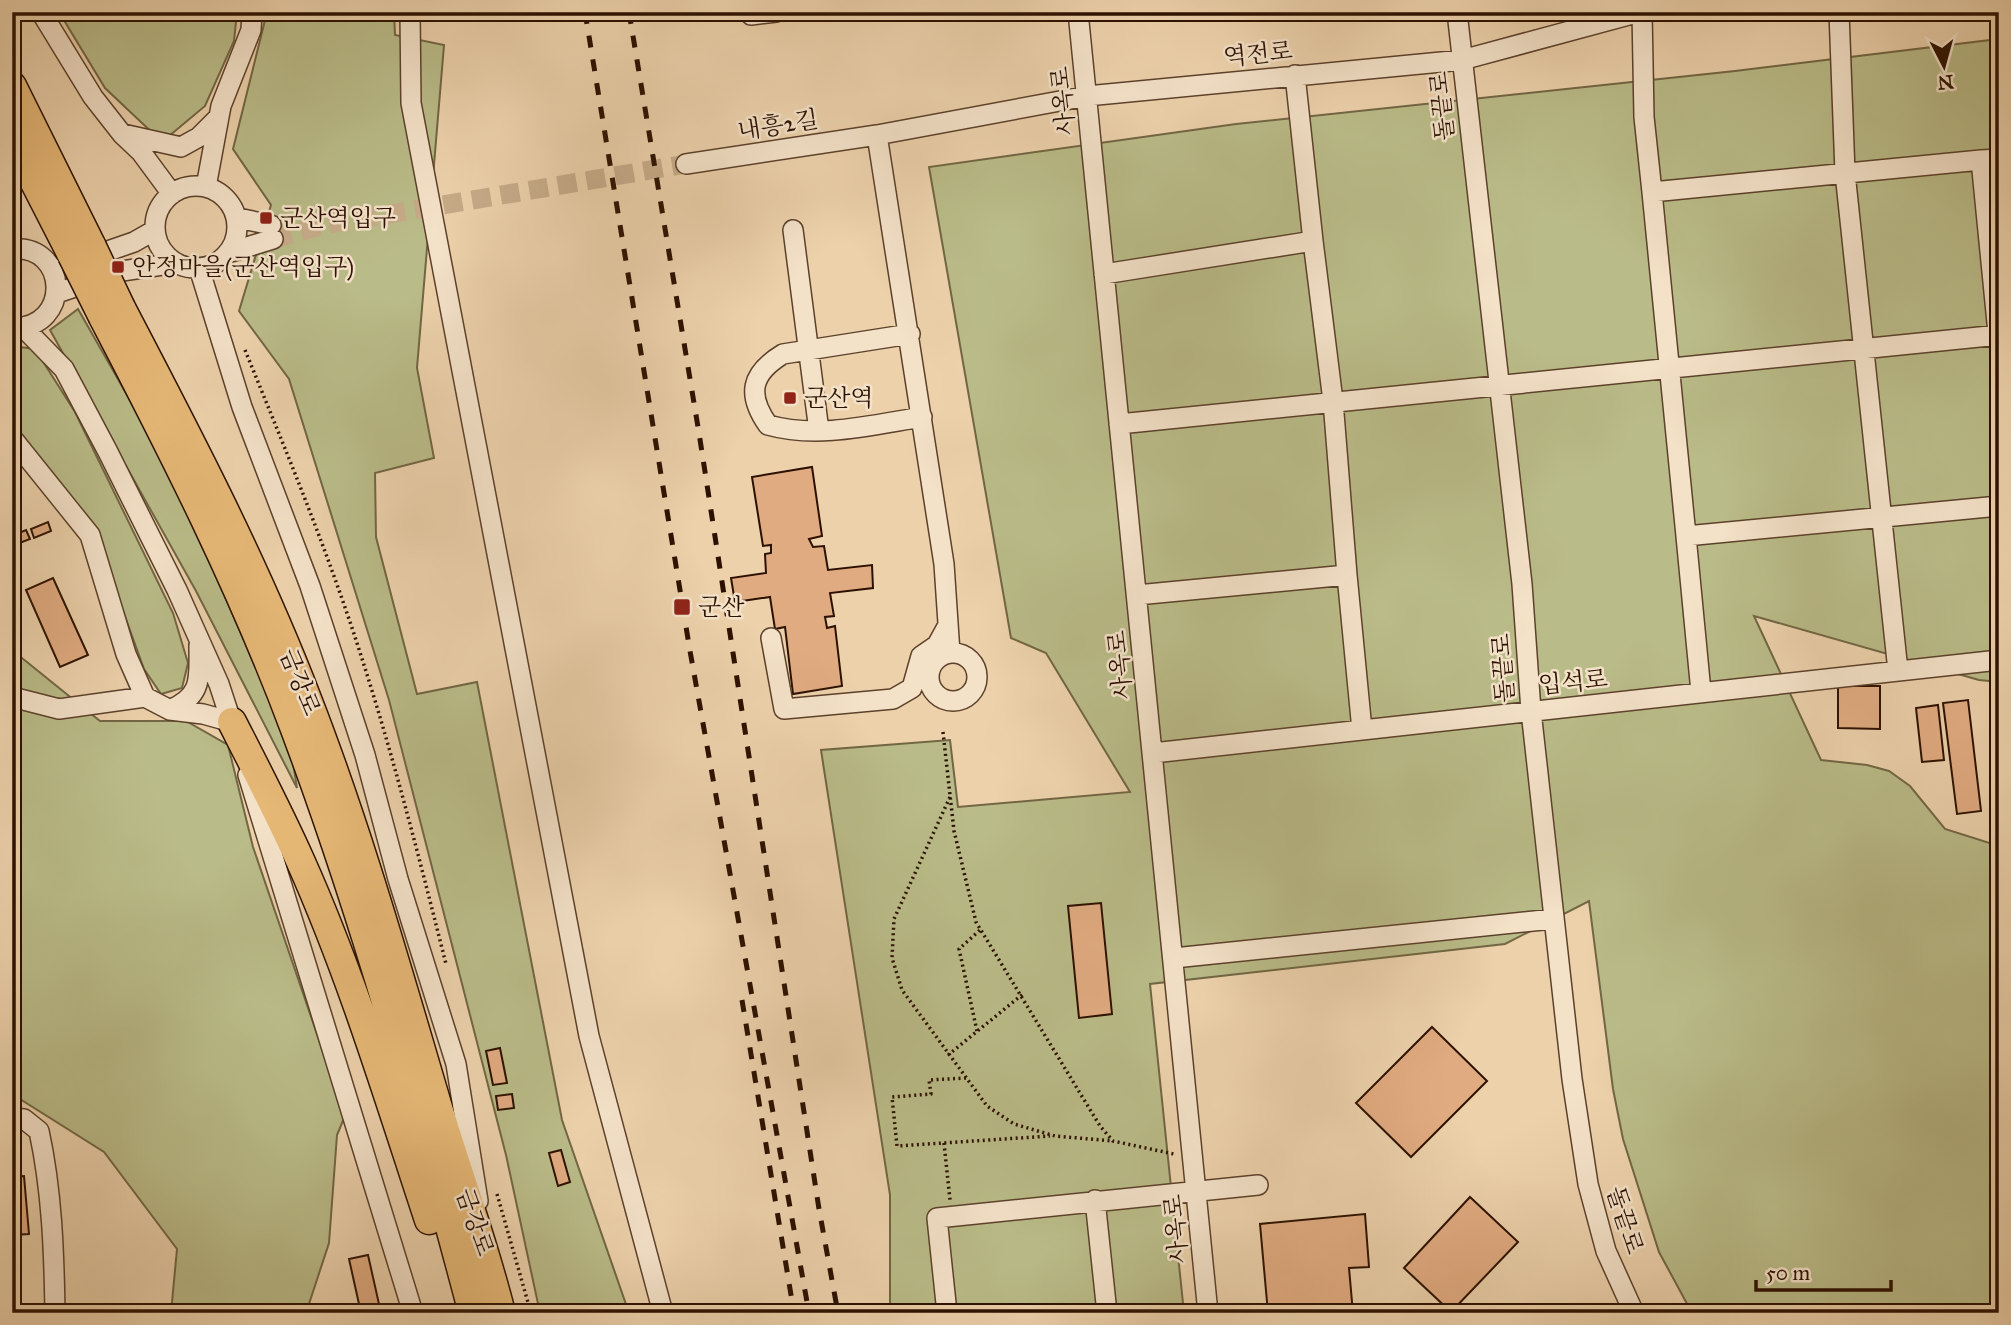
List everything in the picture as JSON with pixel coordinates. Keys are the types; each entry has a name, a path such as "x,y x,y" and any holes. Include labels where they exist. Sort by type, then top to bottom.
{"highway":[{"name":"금강로","path":"12,86 71,256"},
{"name":"금강로","path":"12,138 71,256 112,312 253,567 307,699 356,835 455,1165 487,1257 501,1313"},
{"name":"금강로","path":"112,312 200,506 294,726 353,900 473,1313"},
{"path":"232,722 300,860 331,936 372,1045 460,1313"}],"street":[{"path":"41,12 93,97 122,134 141,152 172,194"},
{"path":"206,187 218,118 251,30 252,12"},
{"path":"410,12 411,103 589,1036 663,1313"},
{"path":"751,12 751,15 776,12"},
{"name":"사옥로","path":"1078,12 1208,1313"},
{"name":"돌끝로","path":"1457,12 1497,384 1522,584 1531,711 1553,919 1588,1184 1606,1251 1634,1313"},
{"path":"1641,12 1644,117 1701,692"},
{"name":"역전로","path":"877,135 1087,96 1462,60 1641,12"},
{"path":"1839,12 1845,173 1898,671"},
{"path":"1295,75 1333,401 1362,730"},
{"path":"122,134 180,147 198,137 218,118"},
{"path":"877,135 944,564 950,653"},
{"name":"내흥2길","path":"687,164 877,135"},
{"path":"1652,192 1990,159 1999,343"},
{"path":"176,263 158,243 155,230 161,202 184,188 206,187 223,195 238,218 238,232 231,252"},
{"path":"57,293 122,271 176,263 199,268 215,265 231,252 272,232 238,218"},
{"path":"12,249 71,256 134,242 155,230"},
{"path":"793,230 819,431"},
{"path":"1104,274 1313,242"},
{"path":"71,256 46,315 18,328 64,369 172,578 199,639 232,722 413,1313"},
{"path":"199,268 242,407 310,586 340,677 456,1065 487,1257"},
{"path":"910,334 783,354 768,363 756,382 756,408 768,425 790,431 819,431 922,417"},
{"path":"1119,424 1669,366 1998,335"},
{"path":"12,438 90,535 126,654 145,697"},
{"path":"1686,536 1999,506"},
{"path":"1138,595 1347,575"},
{"path":"771,638 784,709 893,699 912,688 922,656 937,645 948,625"},
{"path":"170,710 187,702 196,691 199,639"},
{"name":"입석로","path":"1153,753 1999,660"},
{"path":"12,697 60,709 145,697 170,710 203,714 232,722"},
{"path":"1174,958 1553,919"},
{"path":"12,1118 24,1119 39,1130 42,1143 54,1244 55,1313"},
{"path":"947,1313 937,1218 1258,1185"},
{"path":"1095,1200 1107,1313"}],"path":[{"path":"943,732 954,831 969,897 981,930 1023,994 1100,1126 1113,1141"},
{"path":"950,796 894,919 890,938 894,972 902,990 987,1105 1014,1124 1055,1136"},
{"path":"977,1031 959,949 981,930"},
{"path":"948,1055 1023,994"},
{"path":"966,1078 929,1080 931,1094 892,1097 897,1146 1055,1136 1113,1141 1132,1148 1193,1157"},
{"path":"944,1143 951,1216"}],"green space":[{"path":"59,12 237,12 234,41 205,106 162,142 105,88"},
{"path":"267,12 394,12 395,35 444,45 417,368 434,458 375,473 376,537 417,694 477,682 562,1120 629,1313 540,1313 506,1155 389,700 289,379 239,311 271,205 233,149"},
{"path":"1999,39 1999,682 1979,680 1754,616 1821,760 1867,765 1889,771 1910,786 1945,829 1999,846 1999,1154 1991,1198 1999,1209 1999,1313 1692,1313 1659,1252 1623,1139 1613,1089 1589,901 1505,944 1150,984 1184,1313 890,1313 890,1195 821,750 950,740 958,807 1130,792 1046,653 1011,638 929,167 1236,124 1735,71"},
{"path":"78,309 172,474 291,749 297,788 196,591 50,330"},
{"path":"12,346 35,349 75,412 173,613 188,663 182,688 161,694 144,669 97,539 12,430"},
{"path":"12,615 17,654 100,721 186,721 228,745 253,847 345,1116 337,1135 329,1243 306,1313 171,1313 177,1249 104,1152 12,1094"}],"building":[{"path":"812,467 822,536 809,539 813,547 824,546 828,570 872,565 873,588 830,593 834,616 825,617 827,628 835,626 842,686 793,694 785,627 775,629 770,597 735,602 731,578 766,573 765,554 771,553 771,545 763,546 752,477"},
{"path":"48,522 51,531 34,538 31,529"},
{"path":"26,530 30,539 17,544 14,535"},
{"path":"53,578 88,655 60,667 26,590"},
{"path":"1838,686 1880,686 1880,729 1838,728"},
{"path":"1968,700 1981,811 1957,814 1943,703"},
{"path":"1938,705 1944,760 1922,762 1916,708"},
{"path":"1992,800 1999,800 1999,824 1995,825"},
{"path":"1101,903 1112,1014 1079,1018 1068,906"},
{"path":"1432,1027 1487,1081 1411,1157 1356,1103"},
{"path":"500,1048 507,1083 493,1085 486,1051"},
{"path":"512,1094 514,1108 498,1110 496,1096"},
{"path":"561,1150 570,1182 558,1186 549,1153"},
{"path":"24,1176 29,1234 12,1235 12,1177"},
{"path":"1470,1197 1518,1242 1451,1312 1404,1268"},
{"path":"1365,1214 1369,1267 1349,1268 1353,1313 1268,1313 1260,1224"},
{"path":"368,1255 381,1313 361,1313 349,1259"}],"tunnel":[{"path":"273,239 324,225 686,164"}],"railway":[{"path":"585,12 690,651 809,1313"},
{"path":"629,12 699,433 819,1209 838,1313"},
{"path":"742,1000 794,1313"}],"place":[{"name":"군산역입구","path":"266,218"},
{"name":"안정마을(군산역입구)","path":"118,267"},
{"name":"군산역","path":"790,398"},
{"name":"군산","path":"682,607"}]}
